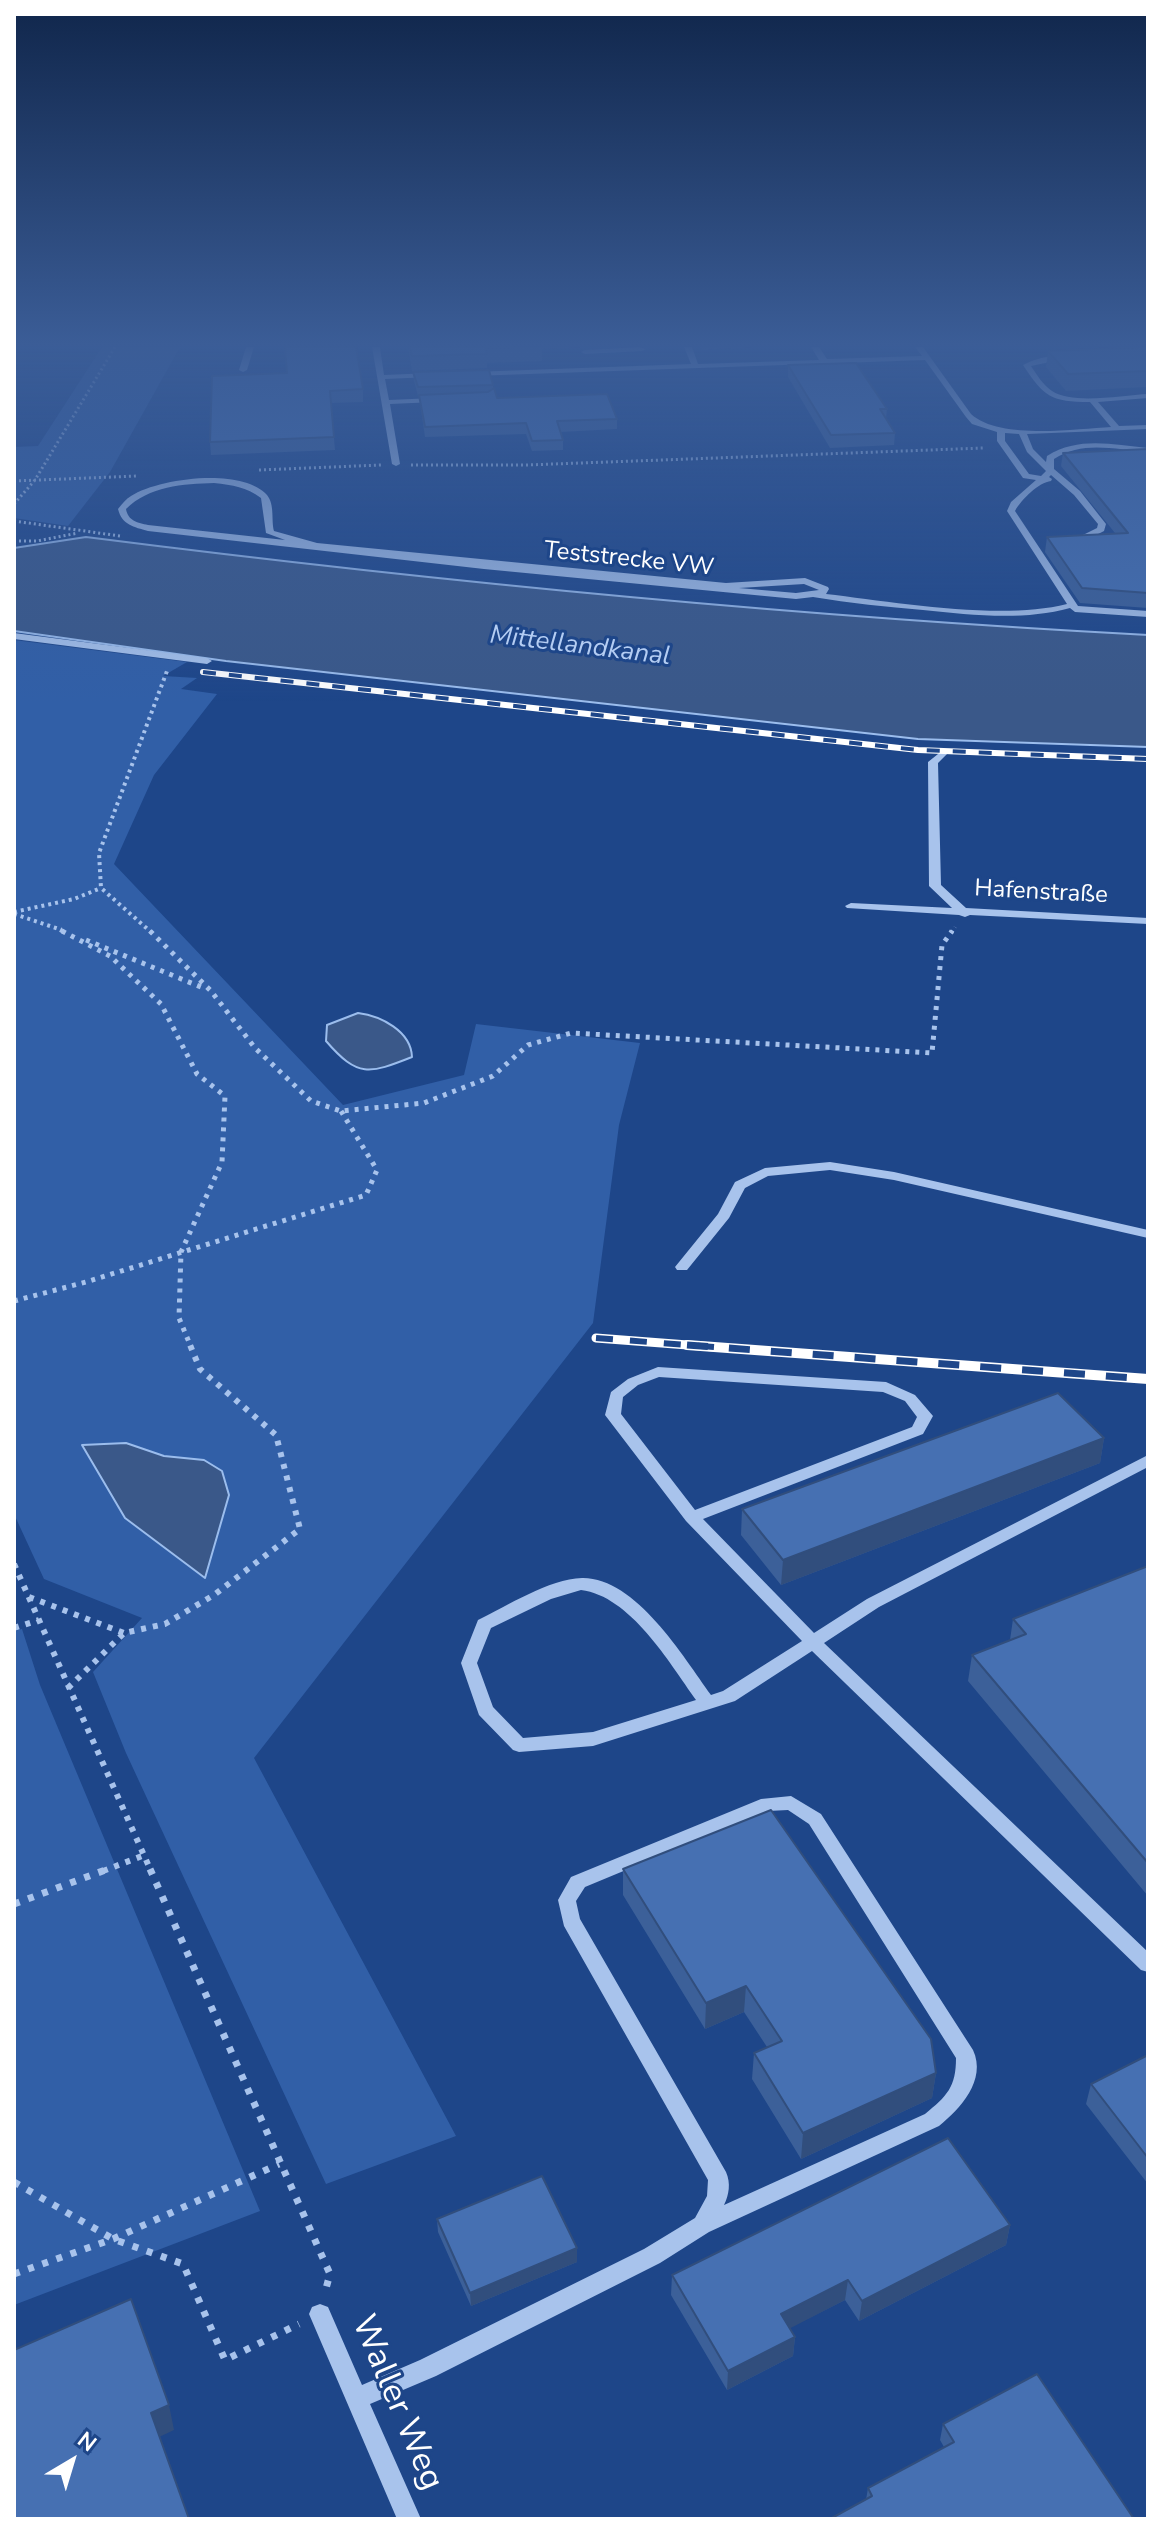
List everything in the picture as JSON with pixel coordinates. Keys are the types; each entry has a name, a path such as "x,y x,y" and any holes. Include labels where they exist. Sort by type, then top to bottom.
{"street":[{"path":"1018,465 1026,476 1047,473 1077,494 1102,524 1101,529 1090,537 1065,545"},
{"path":"1041,465 1062,485 1081,511"},
{"path":"1049,465 1047,473 1014,504 1011,511 1038,547 1072,605 1081,611 1148,614"},
{"name":"Teststrecke VW","path":"812,595 477,560 442,559 396,555 380,553 365,551 349,550 272,542 148,528 129,522 123,516 122,509 133,495 157,485 235,484 254,490 266,499 267,527 279,538 321,547 336,548 351,550 366,552 381,553 442,559 606,578 1025,613 1060,611 1072,605"},
{"path":"14,636 207,661"},
{"name":"Hafenstraße","path":"943,753 933,762 935,886 965,914 1148,921"},
{"path":"851,906 965,914"},
{"path":"682,1267 724,1215 740,1185 765,1172 830,1166 894,1176 1148,1234"},
{"path":"692,1517 918,1430 925,1416 910,1398 886,1387 658,1372 633,1382 616,1395 613,1415 692,1517 814,1643 1148,1964"},
{"path":"707,1703 667,1647 622,1597 583,1583 534,1600 484,1624 469,1663 485,1710 519,1745 593,1739 707,1703 729,1696 873,1603 1148,1460"},
{"path":"356,2399 428,2368 652,2256 702,2225 932,2120 952,2104 967,2079 966,2056 815,1819 791,1803 767,1804 578,1882 567,1900 571,1920 719,2179 717,2197 702,2225"},
{"name":"Waller Weg","path":"320,2314 409,2519"}],"path":[{"path":"14,504 44,465"},
{"path":"14,481 35,480"},
{"path":"14,521 83,532 37,541 14,541"},
{"path":"179,670 167,672 99,853 101,888 137,918 211,991 255,1048 311,1101 341,1111 424,1103 493,1076 528,1045 571,1033 932,1053 942,945 965,914"},
{"path":"14,913 74,899 101,888"},
{"path":"14,913 211,991"},
{"path":"60,930 110,956 161,1004 197,1074 225,1096 222,1162 181,1252 179,1318 200,1369 276,1435 300,1529 214,1595 165,1624 124,1633 68,1688"},
{"path":"14,1301 86,1282 366,1195 377,1170 341,1111"},
{"path":"14,1564 330,2274 320,2314 225,2360 183,2264 113,2239 14,2182"},
{"path":"29,1597 124,1633"},
{"path":"14,1628 39,1620"},
{"path":"14,1904 142,1856"},
{"path":"14,2274 113,2239 279,2164"}],"shaded area":[{"path":"14,465 114,465 68,526 14,518"},
{"path":"14,640 187,662 163,676 197,678 181,689 217,694 154,775 114,864 343,1105 464,1075 476,1024 640,1043 619,1125 593,1323 254,1758 456,2136 326,2184 126,1753 93,1672 142,1618 44,1579 14,1514"},
{"path":"22,1629 40,1685 260,2211 14,2305 14,1631"}],"water":[{"name":"Mittellandkanal","path":"86,537 351,569 616,596 882,618 1148,635 1148,747 918,739 226,661 14,631 14,548"},
{"path":"358,1013 376,1017 401,1032 412,1057 374,1069 356,1067 347,1062 326,1041 327,1025"},
{"path":"126,1443 164,1456 204,1460 222,1471 229,1495 205,1578 125,1518 82,1445"}],"building":[{"path":"1073,465 1148,465 1148,593 1082,588 1047,537 1128,533"},
{"path":"1058,1393 1104,1438 783,1560 742,1509"},
{"path":"1148,1566 1148,1863 972,1655 1026,1634 1013,1619"},
{"path":"771,1810 931,2039 936,2073 803,2133 754,2053 782,2041 746,1986 706,2003 623,1869"},
{"path":"1148,2055 1148,2158 1091,2084"},
{"path":"948,2138 1010,2225 862,2301 848,2280 781,2314 795,2337 728,2371 672,2275"},
{"path":"542,2176 577,2248 470,2293 437,2219"},
{"path":"131,2299 169,2405 151,2413 189,2519 14,2519 14,2350"},
{"path":"1037,2374 1134,2519 830,2519 872,2496 868,2488 954,2442 943,2424"}],"railway":[{"path":"203,672 918,750 1148,759"},
{"path":"596,1338 711,1347"},
{"path":"687,1345 711,1347"},
{"path":"711,1347 1148,1379"}]}
